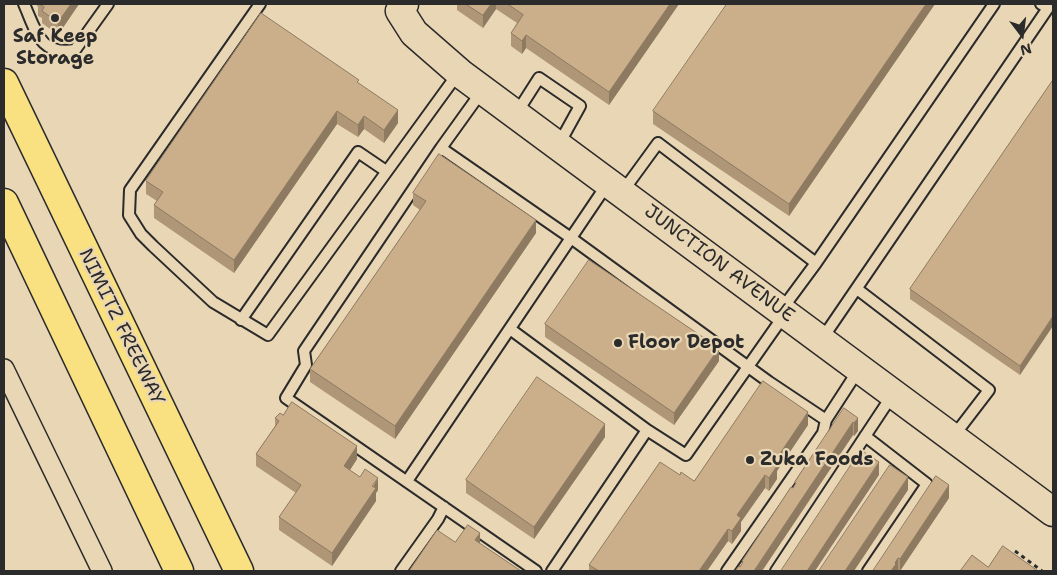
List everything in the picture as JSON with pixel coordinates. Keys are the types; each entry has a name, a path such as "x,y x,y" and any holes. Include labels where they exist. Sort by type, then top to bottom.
{"highway":[{"name":"NIMITZ FREEWAY","path":"4,83 239,571"},
{"path":"4,203 179,571"}],"street":[{"name":"JUNCTION AVENUE","path":"403,6 414,33 483,90 1053,512"},
{"path":"4,369 102,571"}],"lane":[{"path":"24,4 43,42 54,50 62,52 76,50 108,4"},
{"path":"260,4 130,190 129,215 141,234 213,302 268,335 459,71"},
{"path":"510,329 647,430 686,455 748,367 816,263 994,4"},
{"path":"821,340 1048,8 1041,4"},
{"path":"516,114 539,78 580,106 558,145"},
{"path":"483,90 441,148 304,351 306,365 286,398 536,571"},
{"path":"407,480 571,238 658,143 816,263"},
{"path":"441,148 571,238 748,367 826,420"},
{"path":"241,320 358,152 386,171"},
{"path":"857,289 989,390 953,437"},
{"path":"727,571 823,433 826,420 859,368"},
{"path":"776,571 893,394"},
{"path":"552,571 647,430"},
{"path":"865,436 927,484 868,571"},
{"path":"401,571 438,519 444,507"}],"path":[{"path":"1015,551 1042,571"}],"building":[{"path":"39,4 71,4 58,22 42,11 44,7"},
{"path":"466,4 491,4 483,15"},
{"path":"508,4 670,4 609,92 526,35 522,41 511,33 523,15"},
{"path":"727,4 926,4 789,204 653,111"},
{"path":"261,13 359,80 357,82 398,110 384,130 364,116 358,125 337,111 234,260 154,205 163,192 146,181"},
{"path":"1053,80 1053,316 1020,366 910,289"},
{"path":"439,154 536,220 395,426 310,369 426,201 413,193"},
{"path":"589,260 719,348 674,413 545,324"},
{"path":"537,377 605,424 534,527 466,480"},
{"path":"763,381 808,412 773,464 777,466 769,478 765,475 737,515 741,518 732,531 728,529 699,571 599,571 589,565 660,462 680,475 681,472 694,481"},
{"path":"292,402 357,446 344,466 360,477 365,469 378,478 372,486 376,488 332,553 279,517 301,485 256,454 279,421 275,418 280,413 283,415"},
{"path":"844,408 858,418 853,422 754,571 735,571 740,567 742,561 791,487 793,488 795,482"},
{"path":"861,450 879,462 807,571 781,571"},
{"path":"890,465 908,477 845,571 819,571"},
{"path":"936,476 949,485 900,559 898,558 891,571 873,571"},
{"path":"468,525 480,533 475,540 521,571 409,571 437,530 455,542"},
{"path":"1003,546 1038,571 960,571 972,555 988,567"}],"place":[{"name":"Saf Keep Storage","path":"55,18"},
{"name":"Floor Depot","path":"618,343"},
{"name":"Zuka Foods","path":"750,460"}]}
